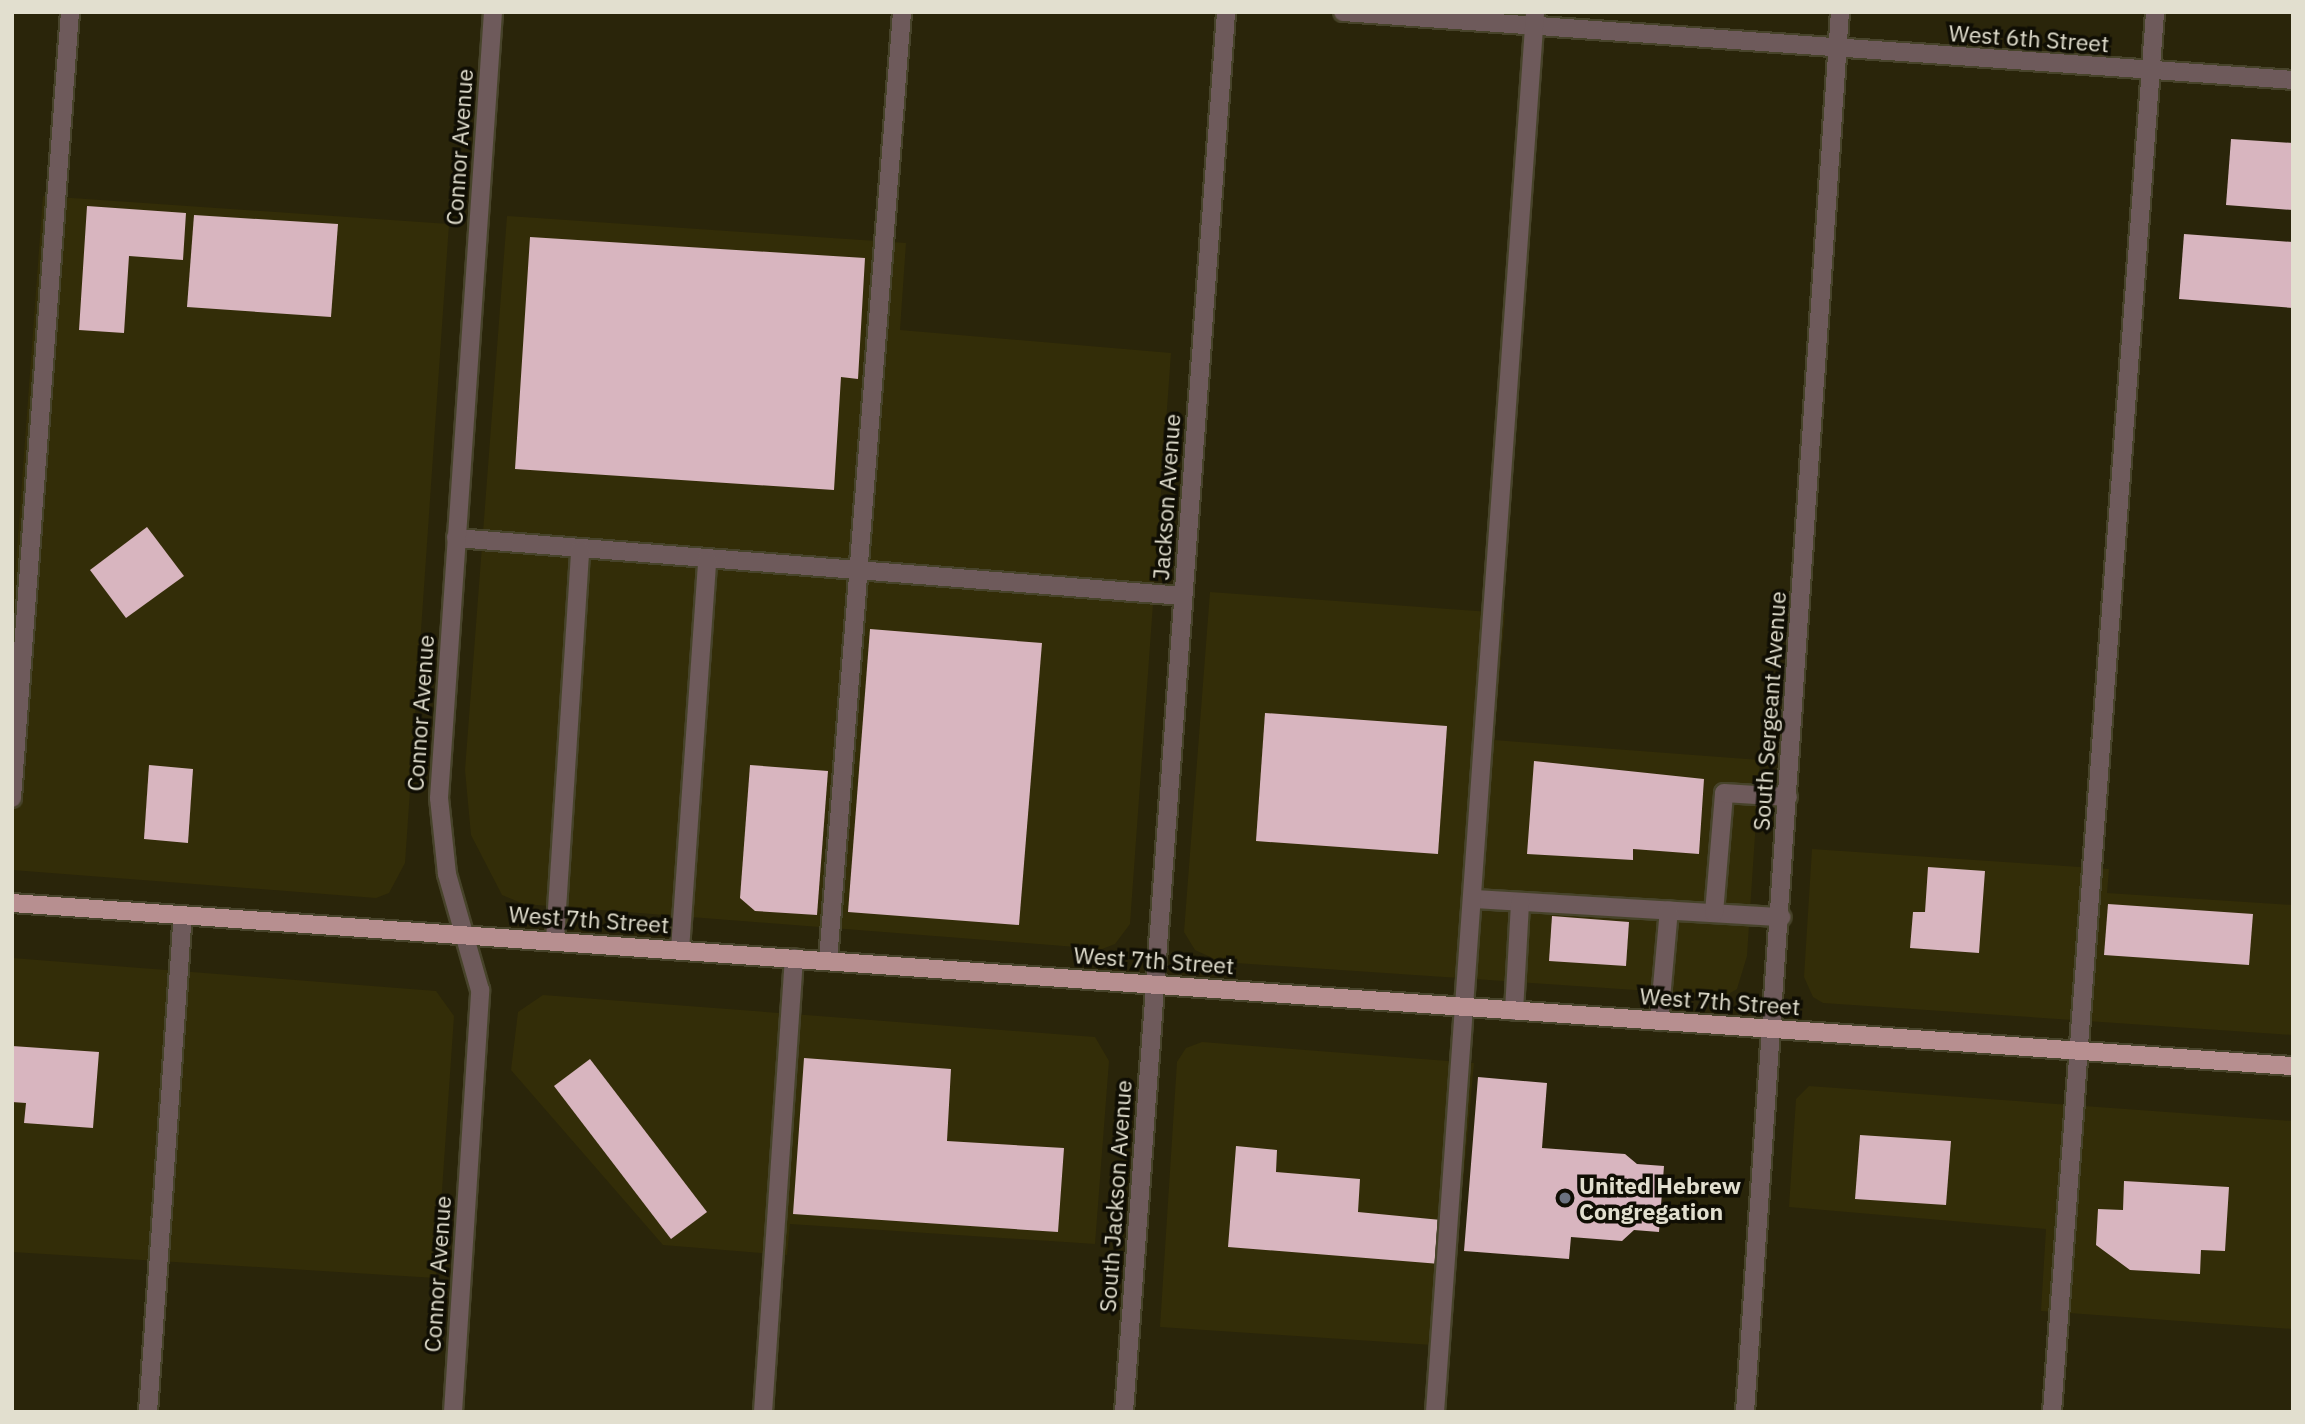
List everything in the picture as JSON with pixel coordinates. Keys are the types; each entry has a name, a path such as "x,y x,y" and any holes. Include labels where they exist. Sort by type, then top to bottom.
{"main road":[{"name":"West 7th Street","path":"12,903 2293,1066"}],"street":[{"path":"12,798 70,12"},
{"name":"Connor Avenue","path":"453,1412 480,990 467,935 447,874 439,798 493,12"},
{"path":"828,961 902,12"},
{"name":"Jackson Avenue","path":"1154,985 1226,12"},
{"name":"West 6th Street","path":"1343,12 1535,19 1837,50 2293,80"},
{"name":"South Sergeant Avenue","path":"1745,1412 1781,917 1840,12"},
{"path":"2052,1412 2155,12"},
{"path":"1435,1412 1468,1007 1535,19"},
{"path":"456,538 580,550 858,569 1183,596"},
{"path":"555,940 580,550"},
{"path":"680,950 707,559"},
{"path":"1714,913 1724,793 1788,797"},
{"path":"1475,899 1781,917"},
{"path":"1514,1011 1520,902"},
{"path":"1659,1021 1669,910"},
{"path":"148,1412 183,915"},
{"path":"763,1412 794,958"},
{"name":"South Jackson Avenue","path":"1124,1412 1154,985"}],"shaded area":[{"path":"43,196 449,224 405,863 389,893 376,898 12,870 12,618"},
{"path":"507,216 906,243 900,330 1171,353 1130,924 1115,944 1102,949 524,904 502,895 471,835 465,770"},
{"path":"1210,592 1505,613 1494,740 1760,760 1747,956 1737,989 1725,996 1221,962 1195,950 1184,932"},
{"path":"1812,849 2109,869 2107,893 2293,905 2293,1035 1823,1003 1813,997 1804,977"},
{"path":"12,958 436,991 454,1016 436,1278 12,1252"},
{"path":"543,995 1095,1037 1109,1061 1095,1244 790,1224 787,1255 663,1245 511,1070 518,1012"},
{"path":"1202,1042 1474,1063 1448,1346 1160,1327 1177,1062 1186,1048"},
{"path":"1809,1086 2293,1121 2293,1329 2041,1311 2046,1229 1789,1207 1796,1099"}],"building":[{"path":"2231,139 2293,143 2293,210 2226,205"},
{"path":"87,206 186,213 183,260 129,256 124,333 79,330"},
{"path":"194,215 338,224 331,317 187,307"},
{"path":"2184,234 2293,242 2293,308 2179,299"},
{"path":"530,237 865,258 858,379 841,377 834,490 515,469"},
{"path":"147,527 184,576 126,618 90,570"},
{"path":"870,629 1042,643 1019,925 848,912"},
{"path":"1265,713 1447,726 1438,854 1256,841"},
{"path":"1534,761 1704,779 1699,854 1633,849 1633,860 1527,854"},
{"path":"149,765 193,769 188,843 144,839"},
{"path":"750,765 828,771 817,915 755,911 740,898"},
{"path":"1928,867 1985,871 1979,953 1910,948 1913,912 1925,912"},
{"path":"2108,904 2253,914 2249,965 2104,955"},
{"path":"1552,916 1629,922 1626,966 1549,961"},
{"path":"12,1046 99,1052 93,1128 24,1123 26,1103 12,1102"},
{"path":"804,1058 951,1069 947,1141 1064,1148 1058,1232 793,1214"},
{"path":"590,1059 707,1212 671,1239 554,1086"},
{"name":"United Hebrew Congregation","path":"1478,1077 1547,1083 1542,1148 1625,1154 1637,1164 1664,1166 1659,1232 1634,1230 1622,1241 1571,1237 1569,1259 1464,1251"},
{"path":"1860,1135 1951,1141 1946,1205 1855,1199"},
{"path":"1236,1146 1277,1150 1276,1172 1360,1179 1358,1212 1441,1220 1440,1264 1228,1247"},
{"path":"2124,1181 2229,1187 2225,1251 2201,1250 2200,1274 2130,1270 2096,1245 2098,1209 2123,1210"}],"place":[{"name":"United Hebrew Congregation","path":"1565,1198"}]}
